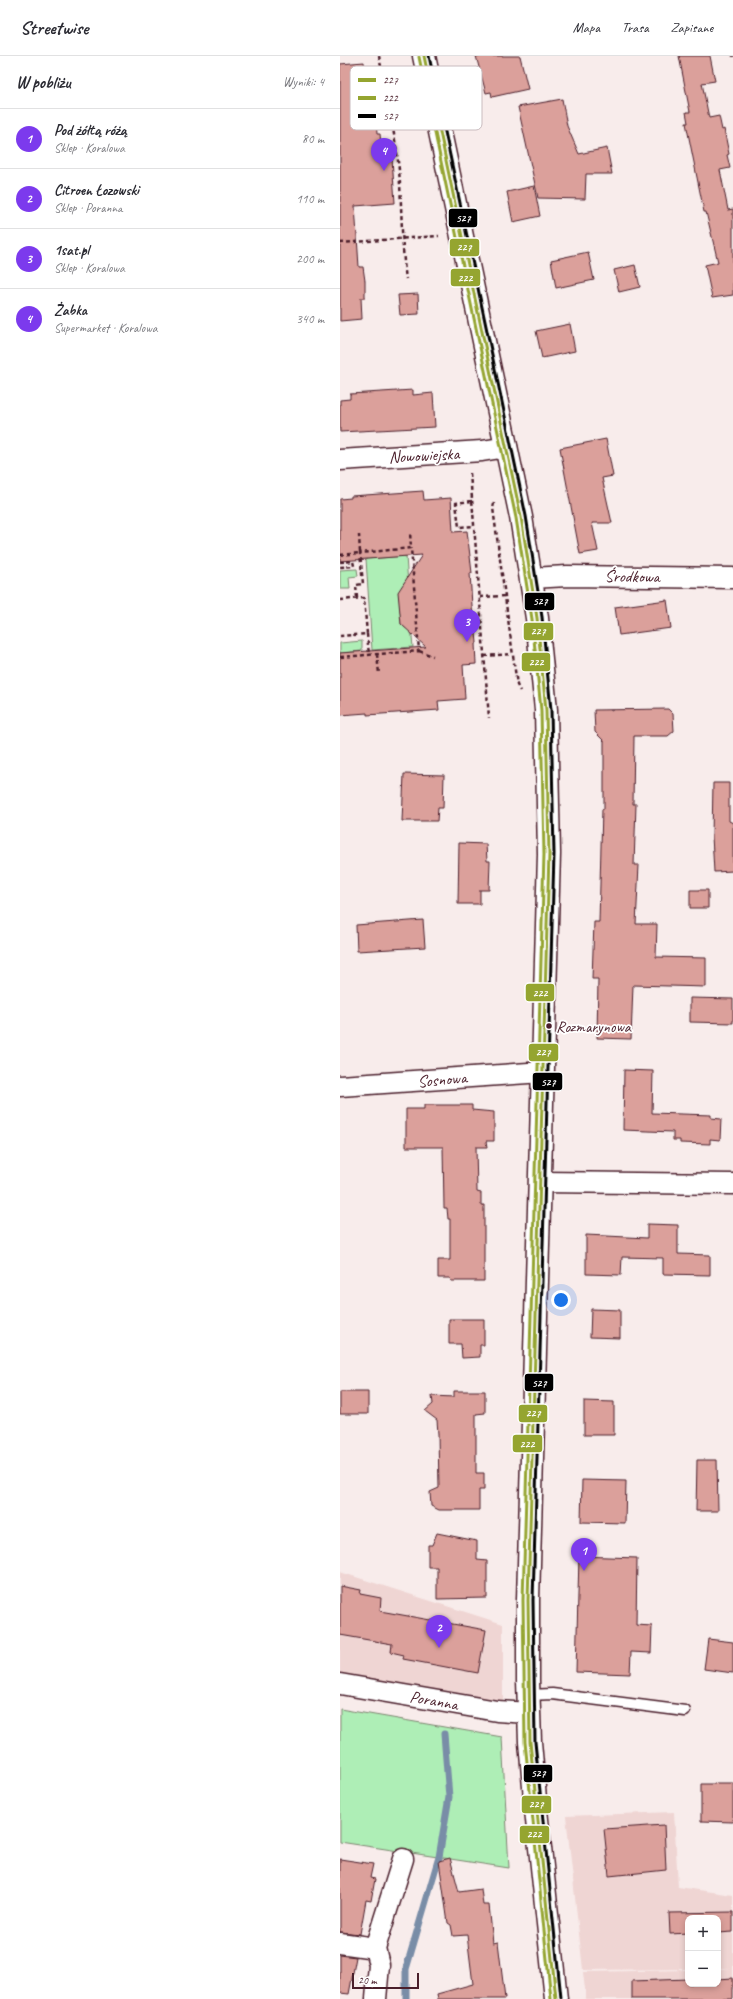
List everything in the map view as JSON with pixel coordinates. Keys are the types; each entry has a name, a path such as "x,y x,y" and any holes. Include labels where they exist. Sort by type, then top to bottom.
{"street":[{"path":"424,56 426,66"},
{"path":"440,130 522,517 532,578 545,703 549,794 549,854 528,1657 529,1704 536,1810 556,1999"},
{"name":"Nowowiejska","path":"340,460 482,451 507,447"},
{"name":"Środkowa","path":"532,578 562,576 733,578"},
{"name":"Sosnowa","path":"340,1086 543,1072"},
{"path":"540,1182 733,1184"},
{"name":"Poranna","path":"340,1684 497,1711 529,1704"},
{"path":"376,1999 379,1965 375,1948 403,1859"},
{"path":"340,1943 375,1948"}],"lane":[{"path":"529,1704 552,1694 685,1711"}],"path":[{"path":"379,56 381,66"},
{"path":"393,130 399,170 401,238 406,279"},
{"path":"340,243 442,236"},
{"path":"471,481 490,718"},
{"path":"495,496 493,508 512,654 517,685 523,695"},
{"path":"472,501 456,503 458,527 474,526"},
{"path":"410,532 419,651"},
{"path":"357,598 356,585 363,584 359,535"},
{"path":"340,555 411,548"},
{"path":"340,562 354,561 354,566 340,567"},
{"path":"480,598 505,596"},
{"path":"340,600 364,598 369,655"},
{"path":"340,636 367,634"},
{"path":"340,657 419,651 433,656"},
{"path":"378,654 379,674"},
{"path":"484,656 512,654"}],"shaded area":[{"path":"340,1572 503,1624 503,1701 340,1674"},
{"path":"674,1812 678,1887 733,1895 733,1999 586,1999 583,1972 685,1970 685,1987 721,1987 721,1969 730,1969 721,1968 721,1915 685,1915 685,1969 583,1970 566,1816"}],"green space":[{"path":"406,556 408,586 399,592 401,624 405,628 411,627 413,647 372,650 366,559"},
{"path":"357,569 358,576 349,577 350,589 340,589 340,570"},
{"path":"362,641 362,651 340,653 340,643"},
{"path":"340,1709 502,1737 509,1868 340,1842"}],"building":[{"path":"476,56 520,56 528,89 492,97 491,92 486,93 482,78 482,66 479,66"},
{"path":"679,56 710,56 715,81 702,83 709,118 719,116 722,130 724,129 729,154 727,155 730,168 720,170 728,210 733,209 733,295 712,298 705,265 718,262 706,212 704,212 686,123 688,123 686,112 690,112"},
{"path":"364,62 364,66 350,66 350,130 377,130 377,134 380,134 381,144 391,143 395,203 355,206 359,267 363,267 365,298 361,298 362,319 340,321 340,64"},
{"path":"562,99 567,126 579,154 607,148 612,174 586,174 585,199 538,198 518,107"},
{"path":"534,186 540,216 513,222 507,192"},
{"path":"588,252 594,280 556,288 551,260"},
{"path":"635,265 640,287 619,292 614,270"},
{"path":"418,294 419,314 400,315 398,295"},
{"path":"570,324 575,351 542,358 536,331"},
{"path":"413,390 413,395 433,393 435,427 340,432 340,400 350,399 350,394"},
{"path":"606,439 613,476 602,478 612,523 592,523 598,551 580,554 560,448"},
{"path":"423,491 424,500 451,498 453,532 467,531 472,573 470,573 473,622 475,622 477,643 475,644 476,664 463,665 465,699 438,701 439,710 367,715 367,713 340,715 340,653 426,647 401,624 398,592 422,555 340,561 340,499 351,498 351,496"},
{"path":"667,600 671,628 619,635 615,607"},
{"path":"668,709 673,714 674,731 668,736 634,736 633,804 636,804 634,865 639,865 636,924 657,924 656,957 706,958 706,987 633,985 631,1039 597,1038 598,979 592,979 594,922 599,922 602,809 604,809 604,741 595,732 594,710"},
{"path":"404,774 444,775 443,808 438,808 437,821 402,821"},
{"path":"713,783 729,783 729,821 733,823 733,871 714,872 712,836"},
{"path":"459,843 486,844 487,861 490,861 489,890 480,890 480,904 458,904"},
{"path":"690,890 708,890 708,908 690,908"},
{"path":"423,920 425,947 357,951 356,925"},
{"path":"690,998 733,999 733,1023 690,1022"},
{"path":"624,1070 653,1071 652,1113 711,1115 711,1118 721,1119 720,1140 710,1139 710,1144 680,1143 680,1140 673,1140 673,1132 623,1130"},
{"path":"424,1105 472,1105 472,1110 494,1112 494,1141 486,1141 487,1147 476,1147 477,1192 481,1193 481,1205 484,1205 484,1281 451,1281 450,1278 438,1278 438,1260 450,1260 450,1219 448,1219 447,1208 444,1208 443,1147 406,1147 406,1109 424,1109"},
{"path":"647,1224 678,1225 678,1254 710,1255 710,1275 663,1274 663,1258 622,1257 621,1275 586,1274 586,1235 647,1238"},
{"path":"591,1309 620,1310 620,1338 590,1337"},
{"path":"449,1319 484,1319 484,1345 480,1345 480,1357 462,1358 461,1344 449,1344"},
{"path":"454,1391 485,1391 485,1413 476,1414 476,1473 484,1473 484,1490 479,1490 479,1510 439,1510 431,1506 430,1492 439,1488 438,1434 437,1420 425,1411 433,1404 432,1396 454,1397"},
{"path":"340,1392 368,1392 368,1414 340,1414"},
{"path":"584,1401 614,1402 614,1435 584,1435"},
{"path":"697,1460 717,1460 718,1511 696,1511"},
{"path":"582,1480 626,1481 625,1523 581,1522"},
{"path":"437,1533 477,1541 477,1560 487,1561 487,1598 437,1599 437,1567 428,1567 428,1545 432,1545"},
{"path":"579,1556 637,1558 636,1625 652,1626 651,1653 631,1652 630,1674 576,1672"},
{"path":"340,1586 361,1590 360,1594 381,1598 380,1611 486,1630 478,1673 403,1659 404,1655 391,1652 392,1644 340,1635"},
{"path":"708,1639 733,1642 733,1673 704,1669"},
{"path":"733,1783 733,1822 701,1821 701,1784"},
{"path":"664,1825 666,1870 609,1876 604,1829"},
{"path":"450,1858 459,1892 481,1889 483,1905 489,1905 493,1943 498,1942 505,1999 438,1999 437,1994 473,1984 467,1935 453,1936 451,1925 448,1923 439,1861"},
{"path":"340,1859 373,1864 370,1878 375,1879 371,1901 366,1900 360,1934 340,1932"},
{"path":"733,1912 733,1932 721,1933 721,1915 685,1915 685,1933 670,1934 669,1913"},
{"path":"340,1955 356,1957 349,1994 340,1993"},
{"path":"733,1978 733,1999 632,1999 632,1981 685,1979 685,1987 721,1987 721,1979"}],"waterway":[{"path":"406,1999 406,1969 439,1857 449,1797 444,1734"}],"transit line":[{"name":"227","path":"424,56 426,66"},
{"name":"527","path":"429,56 431,66"},
{"name":"222","path":"419,57 421,66"},
{"name":"222","path":"434,130 516,518 532,619 541,710 544,854 523,1600 525,1742 551,1999"},
{"name":"227","path":"440,130 521,517 537,618 546,710 549,854 528,1600 530,1742 556,1999"},
{"name":"527","path":"445,130 526,516 542,617 551,710 554,854 533,1600 535,1742 561,1998"}],"place":[{"name":"Żabka","path":"384,171"},
{"name":"1sat.pl","path":"467,642"},
{"name":"Rozmarynowa","path":"549,1026"},
{"name":"Pod żółtą różą","path":"584,1571"},
{"name":"Citroen Łozowski","path":"439,1648"}]}
